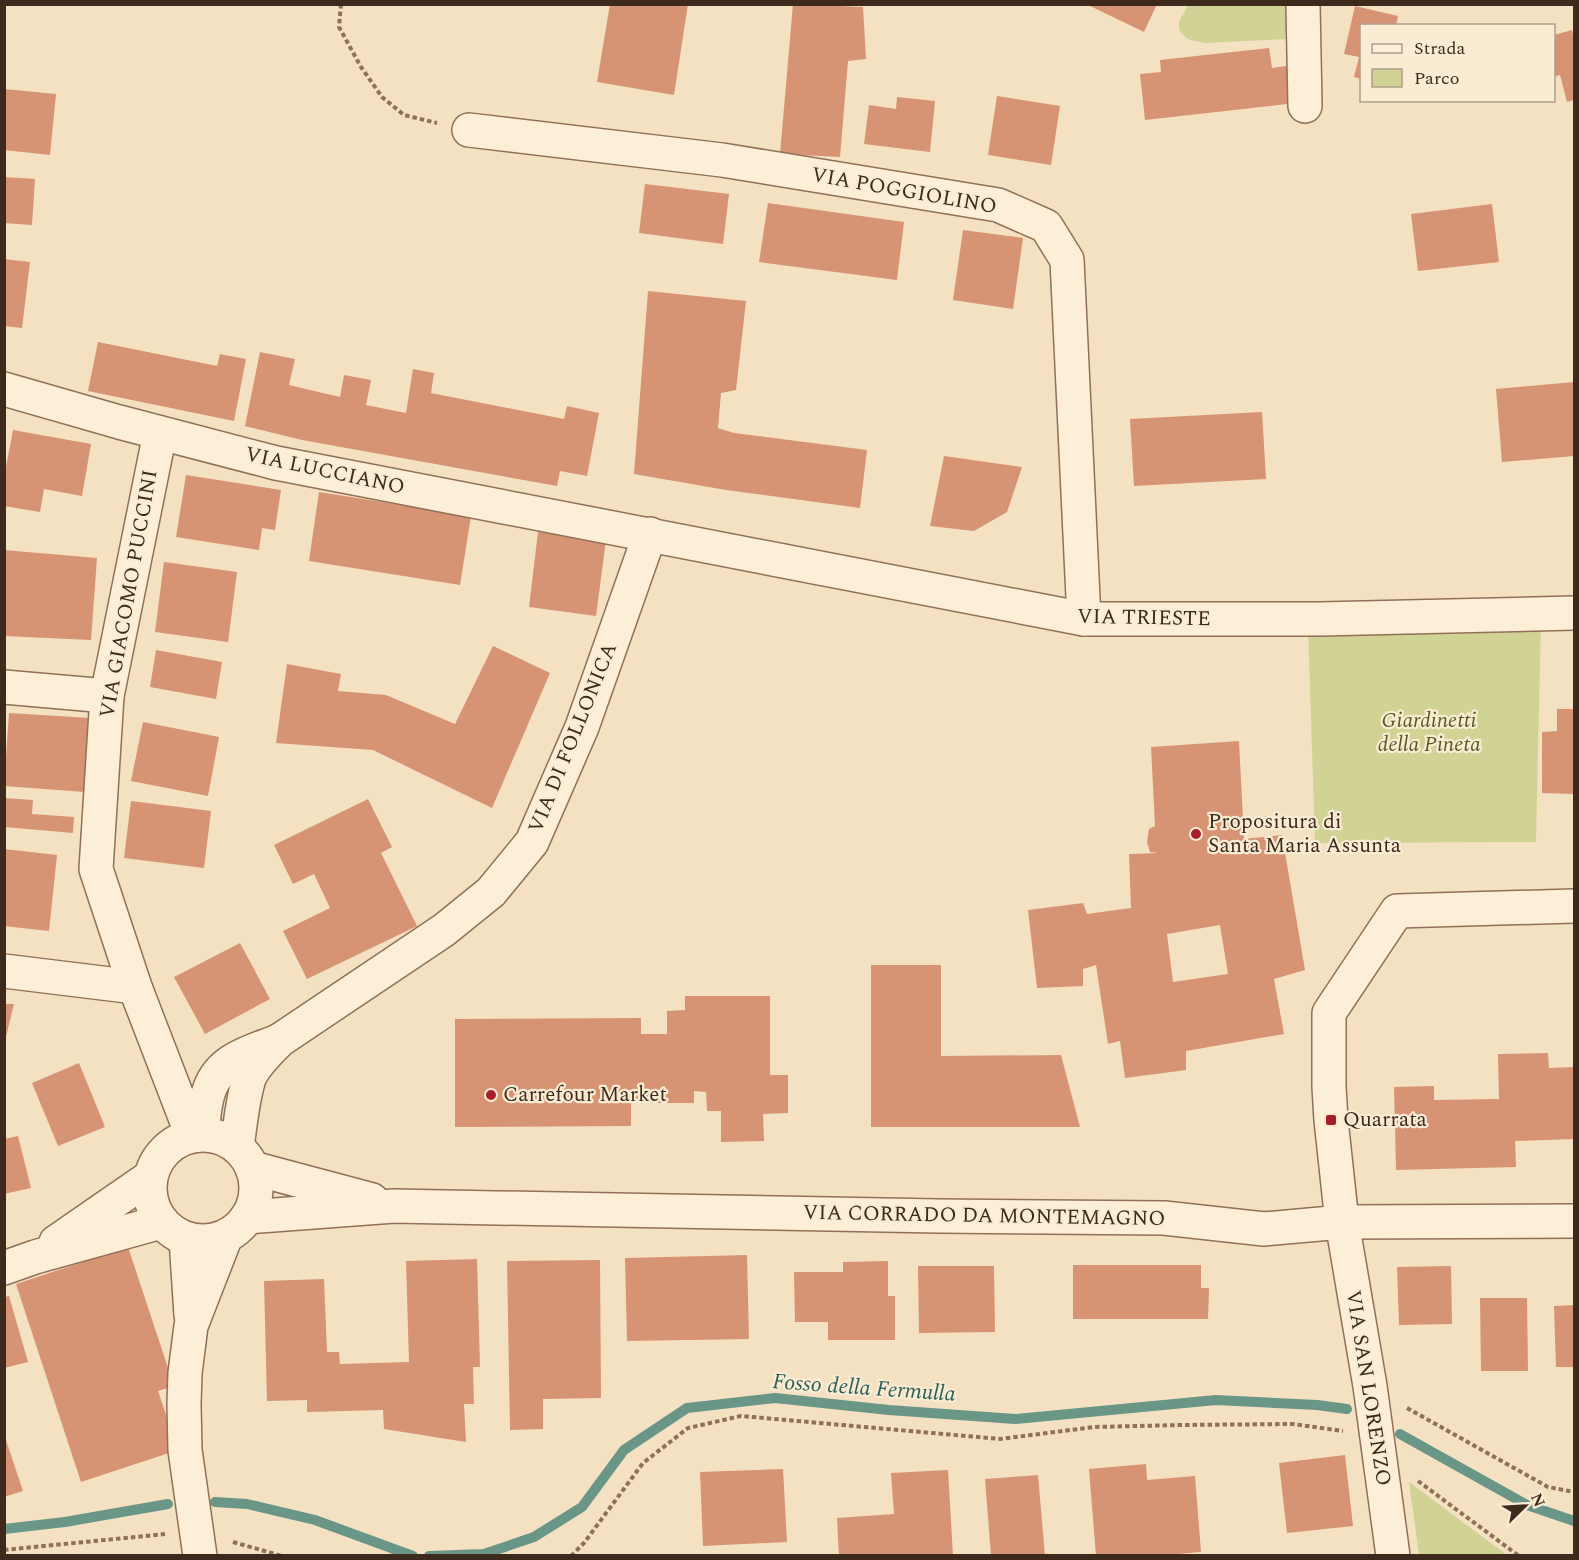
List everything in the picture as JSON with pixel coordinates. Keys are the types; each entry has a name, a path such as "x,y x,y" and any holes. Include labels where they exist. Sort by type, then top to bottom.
{"street":[{"path":"1303,4 1305,105"},
{"name":"VIA POGGIOLINO","path":"470,130 722,160 986,203 998,205 1046,226 1066,260 1084,619"},
{"name":"VIA LUCCIANO","path":"4,389 276,463 650,534"},
{"name":"VIA GIACOMO PUCCINI","path":"160,433 107,696 96,870 135,987 197,1135"},
{"name":"VIA TRIESTE","path":"650,534 1084,619 1320,619 1575,613"},
{"name":"VIA DI FOLLONICA","path":"245,1157 247,1086 250,1075 265,1055 280,1040 444,930 490,892 532,842 582,727 650,534"},
{"path":"4,687 107,696"},
{"name":"VIA SAN LORENZO","path":"1393,1556 1370,1386 1342,1222 1331,1120 1329,1013 1397,910 1575,906"},
{"path":"4,971 135,987"},
{"name":"VIA DI FOLLONICA","path":"197,1135 210,1088 223,1067 240,1056 280,1040"},
{"path":"191,1326 237,1227 254,1206 256,1193 256,1180 245,1157 220,1137 197,1135 183,1137 168,1147 157,1161 149,1186 152,1204 174,1230 191,1326 185,1373 184,1429 187,1471 199,1544"},
{"name":"VIA CORRADO DA MONTEMAGNO","path":"245,1157 394,1206"},
{"path":"35,1257 150,1178"},
{"name":"VIA CORRADO DA MONTEMAGNO","path":"237,1227 394,1206 1164,1218 1264,1229 1342,1222 1575,1221"},
{"path":"4,1268 35,1257 174,1230 206,1241 237,1227"}],"path":[{"path":"341,4 339,27 361,67 382,97 404,115 470,130"},
{"path":"1370,1386 1548,1487 1575,1492"},
{"path":"571,1556 584,1543 644,1463 688,1428 741,1416 1000,1439 1094,1427 1293,1424 1378,1444 1519,1556"},
{"path":"4,1550 113,1538 199,1544 282,1556"}],"green space":[{"path":"1188,5 1287,5 1288,39 1205,43 1190,40 1179,30 1179,22"},
{"name":"Giardinetti della Pineta","path":"1541,621 1536,842 1315,843 1308,626"},
{"path":"1409,1482 1507,1555 1419,1555"}],"building":[{"path":"610,4 688,4 674,95 597,82"},
{"path":"793,4 863,7 866,59 848,61 840,157 780,154"},
{"path":"1086,4 1157,4 1144,32"},
{"path":"1355,6 1398,16 1396,24 1360,24 1360,78 1354,77 1359,57 1344,54"},
{"path":"1572,30 1574,39 1574,100 1567,102 1560,75 1555,77 1555,35"},
{"path":"1269,48 1272,68 1292,65 1296,103 1145,120 1140,74 1161,72 1160,60"},
{"path":"4,89 56,94 50,155 4,150"},
{"path":"997,96 1060,106 1051,165 988,155"},
{"path":"897,97 935,101 930,152 864,144 869,105 896,109"},
{"path":"4,177 35,179 32,225 4,223"},
{"path":"645,184 729,194 723,244 639,233"},
{"path":"768,203 904,222 897,280 759,262"},
{"path":"1492,204 1499,262 1418,271 1411,214"},
{"path":"963,230 1023,238 1013,309 953,300"},
{"path":"4,259 30,262 22,328 4,326"},
{"path":"648,291 746,301 736,390 721,393 718,428 734,433 867,450 860,508 726,490 634,474"},
{"path":"98,342 217,366 220,354 246,359 234,421 88,391"},
{"path":"260,352 295,359 289,385 340,397 344,375 371,380 366,405 406,413 413,369 434,373 431,393 564,419 567,406 599,413 587,476 560,471 557,486 302,440 245,426"},
{"path":"1574,382 1574,456 1502,462 1496,389"},
{"path":"1262,412 1266,479 1134,486 1130,419"},
{"path":"13,430 91,444 82,496 44,489 40,512 4,506 4,477"},
{"path":"944,456 1022,467 1007,512 974,531 930,526"},
{"path":"186,475 281,490 275,530 262,528 259,550 176,537"},
{"path":"319,492 471,516 460,585 309,561"},
{"path":"538,532 606,540 596,616 529,607"},
{"path":"4,550 97,558 91,640 4,636"},
{"path":"164,562 237,572 228,642 155,632"},
{"path":"493,646 550,673 492,808 373,750 276,743 287,664 341,674 338,691 386,695 455,724"},
{"path":"156,650 222,662 216,699 150,687"},
{"path":"1557,709 1574,709 1574,794 1542,793 1542,732 1557,731"},
{"path":"9,713 90,718 85,792 4,786"},
{"path":"143,722 219,737 208,796 131,781"},
{"path":"1239,741 1244,839 1282,835 1305,970 1274,979 1284,1034 1186,1051 1186,1070 1125,1078 1120,1041 1108,1044 1096,965 1083,969 1083,986 1037,988 1028,910 1083,903 1087,914 1131,908 1129,854 1158,853 1150,852 1147,842 1149,829 1155,826 1151,747","holes":["1220,925 1228,974 1173,982 1167,934"]},
{"path":"4,798 33,800 32,814 74,817 73,833 4,827"},
{"path":"368,799 392,847 381,853 417,926 307,979 283,931 330,908 314,874 293,884 274,845"},
{"path":"131,801 211,811 204,868 124,858"},
{"path":"4,849 57,855 49,931 4,926"},
{"path":"240,943 270,999 205,1034 174,977"},
{"path":"871,965 941,965 941,1056 1061,1055 1080,1127 871,1127"},
{"path":"685,996 770,996 770,1075 788,1075 788,1113 763,1114 764,1141 721,1142 721,1111 707,1111 706,1092 694,1091 694,1103 631,1103 631,1126 455,1127 455,1019 641,1018 641,1034 667,1034 667,1011 685,1010"},
{"path":"4,1004 14,1004 5,1041 4,1041"},
{"path":"1548,1053 1549,1068 1574,1067 1574,1139 1515,1141 1516,1167 1396,1170 1394,1087 1434,1086 1434,1100 1499,1099 1498,1054"},
{"path":"79,1063 105,1127 58,1146 32,1083"},
{"path":"18,1136 31,1188 4,1194 4,1139"},
{"path":"128,1247 174,1386 158,1391 178,1450 81,1482 16,1284"},
{"path":"747,1255 749,1339 627,1341 625,1258"},
{"path":"477,1259 480,1367 473,1367 474,1404 464,1404 466,1442 384,1429 383,1410 307,1412 307,1400 267,1401 264,1281 324,1279 327,1352 339,1352 340,1364 409,1362 406,1261"},
{"path":"600,1260 601,1398 543,1399 543,1429 510,1430 507,1261"},
{"path":"888,1261 888,1296 895,1296 895,1340 828,1340 828,1322 795,1322 794,1272 843,1272 843,1262"},
{"path":"1073,1265 1201,1265 1201,1288 1209,1288 1208,1319 1073,1319"},
{"path":"918,1266 994,1266 995,1332 919,1333"},
{"path":"1451,1266 1452,1324 1399,1325 1397,1267"},
{"path":"9,1296 28,1362 4,1368 4,1297"},
{"path":"1480,1298 1527,1298 1528,1371 1481,1371"},
{"path":"1574,1305 1574,1367 1556,1367 1554,1306"},
{"path":"4,1438 23,1491 4,1497"},
{"path":"1345,1455 1353,1526 1287,1533 1279,1463"},
{"path":"1146,1464 1147,1480 1195,1476 1201,1552 1156,1556 1096,1556 1089,1469"},
{"path":"783,1469 787,1542 703,1546 700,1472"},
{"path":"948,1470 953,1556 839,1556 837,1518 894,1514 891,1473"},
{"path":"1038,1475 1045,1556 991,1556 985,1479"}],"waterway":[{"name":"Fosso della Fermulla","path":"429,1556 484,1554 534,1537 582,1507 624,1450 687,1408 775,1398 889,1410 1015,1419 1216,1400 1317,1405 1347,1409"},
{"name":"Fosso della Fermulla","path":"1400,1434 1527,1505 1574,1521"},
{"name":"Fosso della Fermulla","path":"215,1502 247,1504 315,1520 413,1556"},
{"name":"Fosso della Fermulla","path":"4,1529 65,1522 168,1504"}],"place":[{"name":"Propositura di Santa Maria Assunta","path":"1196,834"},
{"name":"Carrefour Market","path":"491,1095"},
{"name":"Quarrata","path":"1331,1120"}]}
